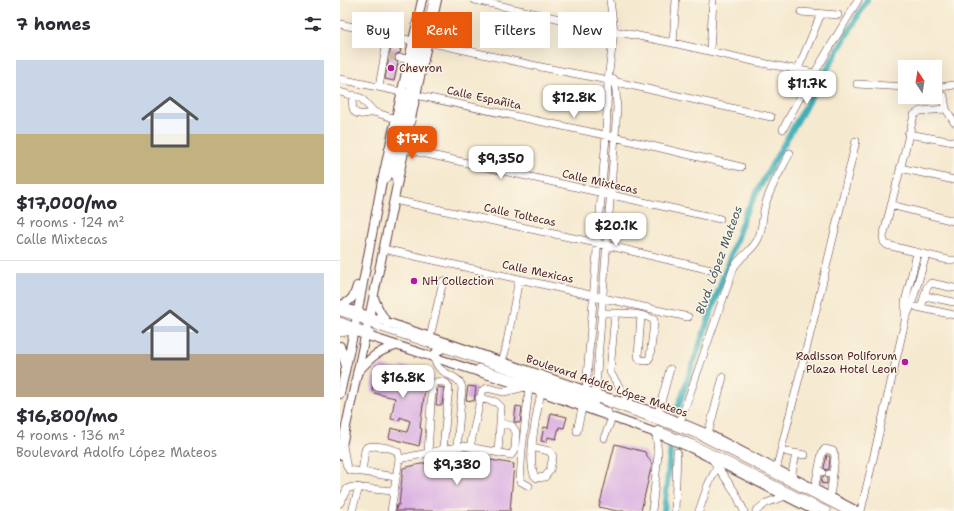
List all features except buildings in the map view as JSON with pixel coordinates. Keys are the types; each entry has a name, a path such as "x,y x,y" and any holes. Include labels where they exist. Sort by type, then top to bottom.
{"main road":[{"path":"421,12 424,0"},
{"path":"434,12 437,0"},
{"path":"409,93 409,59 412,46"},
{"path":"340,455 404,149 410,83 418,48"},
{"path":"340,394 382,181 396,119 409,93 426,48"},
{"path":"340,305 352,300 363,263 368,255"},
{"path":"373,297 387,323"},
{"name":"Boulevard Adolfo López Mateos","path":"340,305 356,314 367,327 397,346 433,356 554,397 585,398 594,402 630,404 658,413 708,434 857,511"},
{"name":"Boulevard Adolfo López Mateos","path":"340,327 354,329 387,323 502,362 594,402 612,418 678,442 815,511"},
{"path":"340,346 346,365"},
{"path":"357,373 379,352 397,346"},
{"path":"433,356 438,350 460,347"},
{"path":"554,397 585,398"}],"street":[{"path":"422,12 424,0"},
{"path":"382,181 388,177 391,171 433,0"},
{"path":"475,0 558,19"},
{"path":"610,0 612,12"},
{"path":"673,42 676,0"},
{"path":"710,51 713,0"},
{"path":"783,130 798,101 858,0"},
{"path":"800,12 838,15"},
{"path":"798,69 821,14"},
{"path":"340,24 352,27"},
{"path":"616,31 673,42 762,63 815,73"},
{"path":"379,87 387,57 387,48"},
{"path":"455,48 612,81 771,117"},
{"path":"577,430 585,398 606,136 612,81 611,69 613,48"},
{"path":"399,58 409,59"},
{"name":"Calle Españita","path":"340,79 614,137 741,167"},
{"path":"594,402 602,313 617,98 612,81"},
{"path":"857,84 898,87"},
{"path":"942,87 954,85"},
{"path":"340,92 361,98 374,112 396,119"},
{"path":"396,188 395,170 409,93"},
{"path":"353,96 352,102 354,110 357,114 362,115 374,112"},
{"path":"944,96 946,109 954,122"},
{"path":"946,109 917,112 914,115 883,234 884,242 887,245 948,260 954,260"},
{"path":"908,134 954,142"},
{"path":"776,470 856,141"},
{"name":"Calle Mixtecas","path":"404,149 610,196 720,219"},
{"path":"680,422 734,267 740,258 755,245 759,237 765,206 776,178 790,153"},
{"path":"900,168 954,180"},
{"name":"Calle Toltecas","path":"394,200 597,243 711,270"},
{"path":"891,205 954,221"},
{"name":"Calle Mexicas","path":"383,250 688,317"},
{"path":"906,317 905,302 917,252"},
{"path":"861,511 906,317 911,306 926,255"},
{"path":"502,362 519,279"},
{"path":"430,337 443,281"},
{"path":"921,308 930,283 937,283 954,288"},
{"path":"925,296 954,302"},
{"path":"911,306 954,315"},
{"path":"340,312 356,314"},
{"path":"602,313 641,316 654,321 650,357 645,361 640,360 638,356 641,316"},
{"path":"615,313 610,372 630,404"},
{"path":"340,321 354,329"},
{"path":"367,327 446,348 585,398"},
{"path":"367,327 433,356 531,383 571,397"},
{"path":"340,333 354,329"},
{"path":"433,356 437,365 444,372 460,380 462,396 457,446"},
{"path":"658,413 670,370"},
{"path":"708,434 723,377"},
{"path":"428,453 431,391 433,384 438,381 446,383 449,387 443,450"},
{"path":"470,447 479,398 484,388 504,392 527,387 520,481 529,486"},
{"path":"532,446 549,451 553,456 550,470 545,477 537,478 534,475 532,465 532,446 542,392"},
{"path":"449,393 462,396"},
{"path":"479,398 500,404 502,411 498,453"},
{"path":"594,402 678,437 827,511"},
{"path":"594,402 698,435 846,511"},
{"path":"604,438 612,418"},
{"path":"398,459 457,446 511,455 515,449 515,430 512,426 501,423"},
{"path":"652,511 658,455 656,433"},
{"path":"343,443 347,467 349,470 396,477"},
{"path":"362,472 365,450 367,447 375,446 398,452 391,511"},
{"path":"675,511 677,452"},
{"path":"787,452 805,455"},
{"path":"791,478 796,454"},
{"path":"712,459 735,492 744,511"},
{"path":"699,511 708,485 717,466"},
{"path":"814,489 826,473 830,498"},
{"path":"340,503 347,489 352,487 393,491"},
{"path":"352,511 359,487"},
{"path":"756,511 766,503 786,496"}],"waterway":[{"name":"Blvd. López Mateos","path":"677,410 745,214 867,0"},
{"path":"664,511 671,446"}],"tunnel":[{"path":"388,57 399,58"}],"place":[{"name":"Chevron","path":"391,68"},
{"name":"NH Collection","path":"414,281"},
{"name":"Radisson Poliforum Plaza Hotel Leon","path":"905,362"}]}
